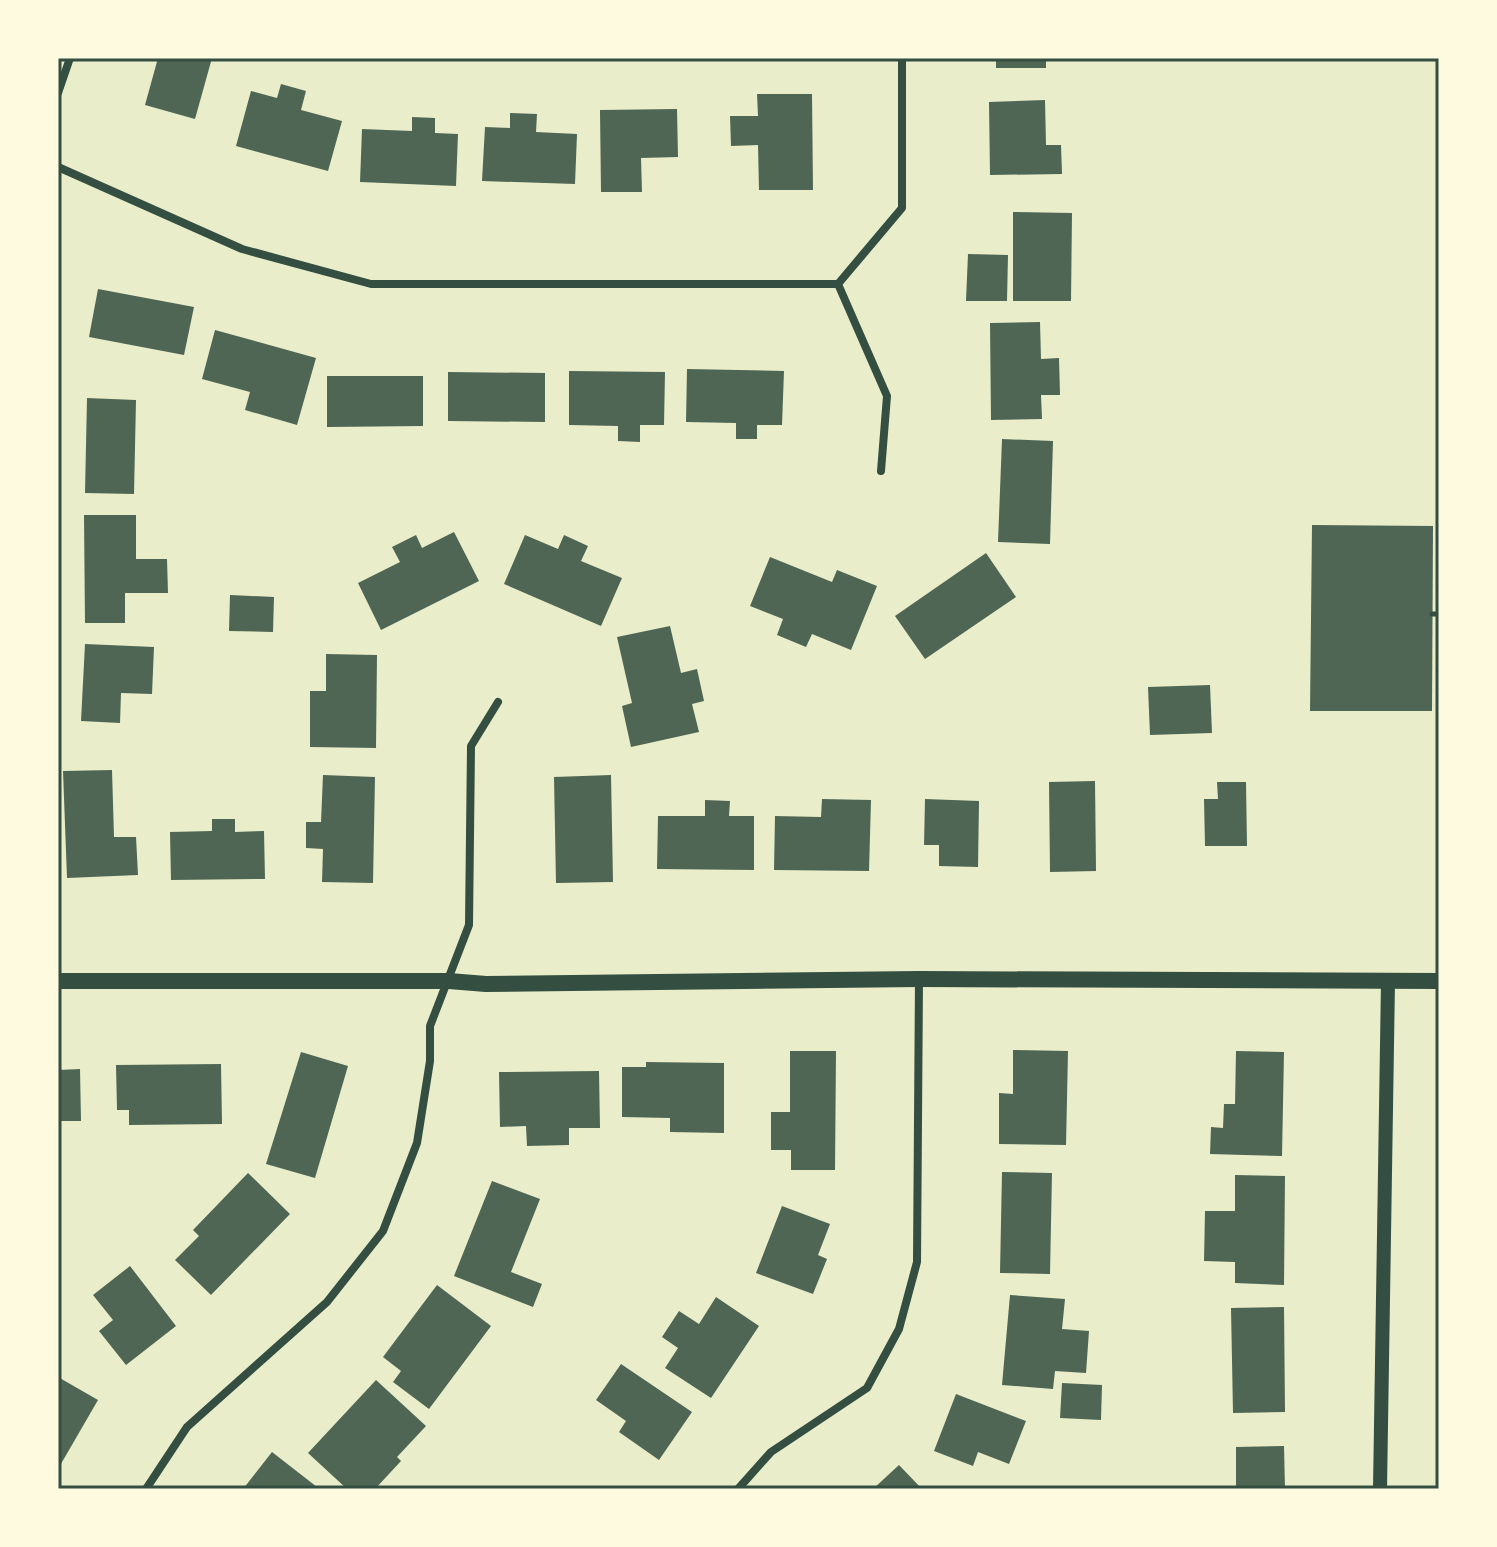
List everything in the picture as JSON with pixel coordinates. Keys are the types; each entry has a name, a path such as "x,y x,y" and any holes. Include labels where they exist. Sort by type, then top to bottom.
{"main road":[{"path":"58,981 449,981 486,984 919,979 1439,981"}],"street":[{"path":"58,93 70,58"},
{"path":"58,167 242,249 371,284 838,284 902,208 902,58"},
{"path":"838,284 887,396 881,471"},
{"path":"146,1489 187,1427 327,1302 383,1231 417,1143 430,1061 430,1026 469,925 471,746 498,702"},
{"path":"738,1489 771,1452 867,1388 899,1329 917,1262 919,979"},
{"path":"1380,1489 1388,981"}],"building":[{"path":"158,58 212,58 195,119 145,105"},
{"path":"996,58 1046,58 1046,68 996,68"},
{"path":"281,84 306,91 301,110 342,121 328,171 236,146 251,91 277,98"},
{"path":"757,94 812,94 813,190 759,190 758,145 731,146 730,116 758,116"},
{"path":"1045,100 1046,145 1061,145 1062,174 990,175 989,102"},
{"path":"677,109 678,157 641,158 642,192 601,192 600,110"},
{"path":"510,113 537,114 536,132 577,134 575,184 482,181 485,127 510,128"},
{"path":"412,117 435,118 435,133 458,134 456,186 360,182 362,129 412,131"},
{"path":"1013,212 1072,213 1071,301 1013,301"},
{"path":"968,254 1008,255 1007,301 966,301"},
{"path":"98,289 194,307 184,355 89,337"},
{"path":"1040,322 1041,359 1059,358 1060,395 1041,395 1042,419 991,420 990,323"},
{"path":"215,330 316,358 297,425 245,410 250,392 202,379"},
{"path":"687,369 784,371 782,425 757,425 757,439 736,439 736,423 686,422"},
{"path":"569,371 665,372 664,425 640,425 640,442 618,441 618,426 569,425"},
{"path":"448,372 545,373 545,422 448,421"},
{"path":"327,376 423,376 423,426 327,427"},
{"path":"87,398 136,400 134,494 85,493"},
{"path":"1002,439 1053,441 1050,544 998,542"},
{"path":"84,515 136,515 136,559 167,559 168,593 125,593 125,623 85,623"},
{"path":"1312,525 1433,526 1432,711 1310,711"},
{"path":"454,532 479,581 381,630 358,583 400,562 392,547 416,535 422,548"},
{"path":"525,535 558,549 564,535 588,546 581,561 622,578 601,626 504,584"},
{"path":"986,553 1016,597 925,659 895,616"},
{"path":"770,557 832,582 837,570 877,586 851,650 812,634 806,647 777,635 783,619 750,606"},
{"path":"230,595 274,597 273,632 229,631"},
{"path":"670,626 681,673 697,669 704,701 692,704 699,732 631,747 622,706 632,703 617,637"},
{"path":"85,644 154,647 152,694 121,693 120,723 81,721"},
{"path":"326,654 377,655 376,748 310,747 310,691 326,691"},
{"path":"1210,685 1212,733 1150,735 1148,687"},
{"path":"112,770 114,837 136,837 138,875 67,878 63,771"},
{"path":"323,775 375,777 373,883 322,882 323,849 306,848 306,822 321,822"},
{"path":"611,775 613,882 556,883 554,777"},
{"path":"1095,781 1096,871 1050,872 1049,782"},
{"path":"1217,782 1246,782 1247,846 1205,846 1204,799 1218,799"},
{"path":"822,799 871,800 869,871 774,870 775,816 821,817"},
{"path":"925,799 979,801 978,867 939,866 939,845 924,845"},
{"path":"705,800 730,801 729,816 754,816 754,870 657,869 658,816 705,816"},
{"path":"212,819 235,819 235,832 264,831 265,879 171,880 170,832 212,831"},
{"path":"1013,1050 1068,1051 1066,1145 999,1144 999,1093 1013,1094"},
{"path":"790,1051 836,1051 835,1170 791,1170 791,1150 771,1150 771,1112 790,1112"},
{"path":"1236,1051 1284,1052 1282,1156 1210,1154 1211,1127 1223,1128 1224,1104 1235,1104"},
{"path":"301,1052 348,1066 315,1178 266,1164"},
{"path":"646,1062 724,1063 724,1133 670,1132 670,1118 622,1117 622,1067 646,1067"},
{"path":"221,1064 222,1124 129,1125 129,1110 117,1110 116,1065"},
{"path":"80,1069 81,1121 58,1121 58,1070"},
{"path":"599,1071 600,1128 569,1128 569,1145 527,1146 526,1126 500,1127 499,1072"},
{"path":"1002,1172 1052,1173 1050,1274 1000,1273"},
{"path":"248,1173 290,1214 211,1295 175,1260 199,1236 193,1230"},
{"path":"1235,1175 1285,1176 1284,1285 1235,1283 1235,1262 1204,1261 1205,1211 1235,1211"},
{"path":"492,1181 540,1199 511,1272 542,1284 533,1307 454,1276"},
{"path":"782,1206 830,1224 818,1255 827,1259 813,1294 756,1273"},
{"path":"130,1266 176,1326 126,1365 99,1331 113,1320 93,1295"},
{"path":"437,1285 491,1326 429,1409 393,1382 401,1371 383,1357"},
{"path":"1010,1295 1065,1299 1062,1329 1089,1331 1086,1373 1055,1371 1053,1389 1002,1385"},
{"path":"716,1297 759,1326 711,1398 665,1368 678,1348 662,1337 679,1311 699,1324"},
{"path":"1284,1307 1285,1412 1233,1413 1231,1308"},
{"path":"621,1364 692,1412 659,1460 619,1432 626,1421 596,1400"},
{"path":"58,1377 98,1400 58,1469"},
{"path":"376,1380 426,1426 397,1457 401,1461 375,1489 347,1489 308,1453"},
{"path":"1062,1383 1102,1385 1101,1420 1060,1418"},
{"path":"956,1394 1026,1421 1009,1464 978,1452 973,1466 934,1451"},
{"path":"1284,1446 1285,1489 1236,1489 1236,1447"},
{"path":"272,1452 317,1487 316,1489 243,1489"},
{"path":"899,1465 922,1489 873,1489"}]}
